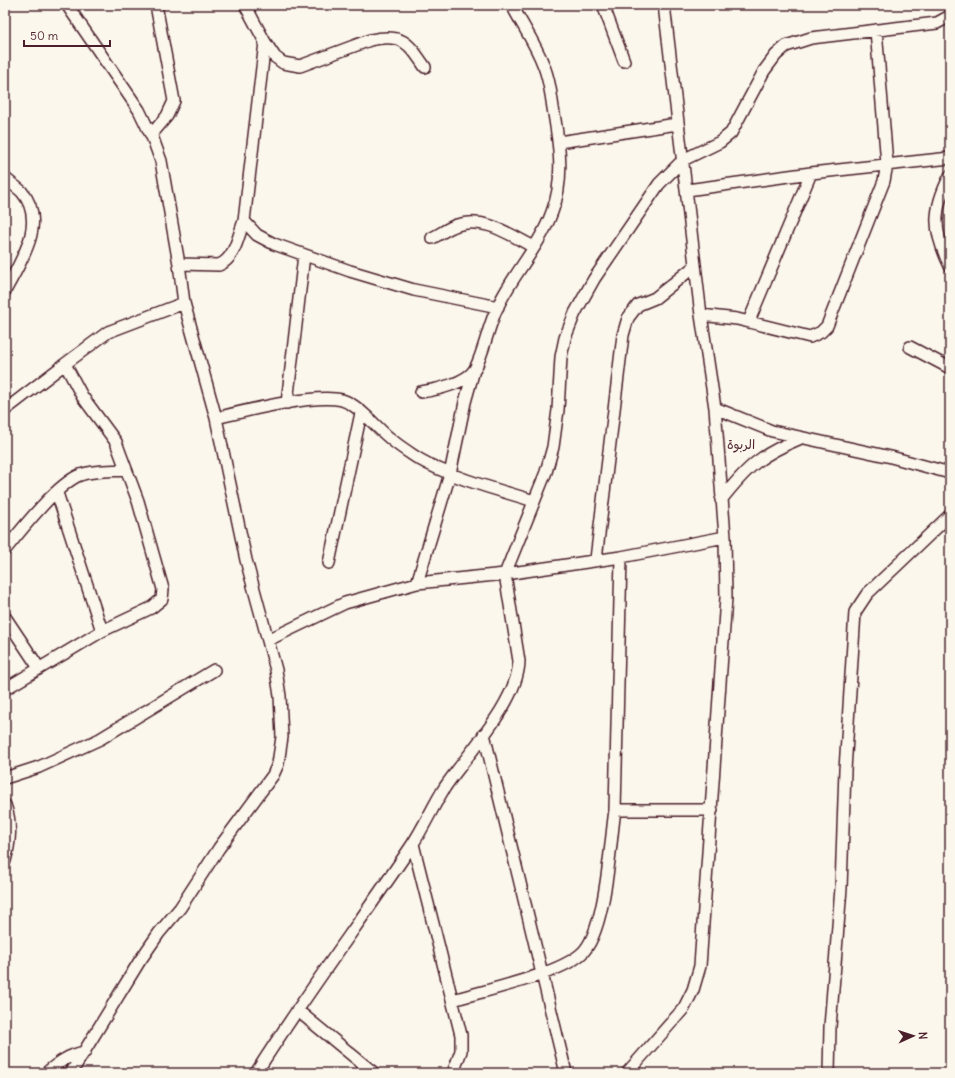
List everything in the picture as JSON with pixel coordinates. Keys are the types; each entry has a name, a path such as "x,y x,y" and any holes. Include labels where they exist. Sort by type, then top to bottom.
{"street":[{"path":"67,5 139,110 161,161 179,264 184,303 216,418 246,560 276,670 280,696 282,737 278,764 273,775 219,848 180,908 159,933 139,962 71,1073"},
{"path":"151,135 170,111 174,101 156,5"},
{"path":"245,5 265,42 275,57 283,63 300,66 370,40 380,38 399,39 409,44 426,67"},
{"path":"416,583 450,474 465,402 474,370 498,306 552,214 558,195 560,171 559,142 549,83 543,64 512,5"},
{"path":"603,5 624,61"},
{"path":"627,1073 684,1008 693,990 700,966 726,598 725,537 715,408 701,315 664,5"},
{"path":"256,1073 297,1010 413,844 445,787 484,734 515,684 519,661 505,574 546,472 553,448 557,425 561,357 565,338 575,313 594,279 642,206 659,184 683,160 720,142 731,133 764,71 776,55 786,46 811,38 937,23 950,16"},
{"path":"701,315 749,322 810,337 821,332 827,326 860,246 884,181 887,164 876,30"},
{"path":"179,264 225,263 232,253 244,221 265,42"},
{"path":"559,142 677,124"},
{"path":"687,190 811,173 950,158"},
{"path":"749,322 811,173"},
{"path":"950,176 940,195 937,211 938,238 950,266"},
{"path":"5,178 22,192 28,201 32,213 33,227 28,245 5,292"},
{"path":"244,221 265,240 304,255 414,290 498,306"},
{"path":"432,238 456,225 477,222 490,224 534,247"},
{"path":"287,403 304,255"},
{"path":"596,559 623,335 628,318 638,305 654,298 695,266"},
{"path":"5,410 108,332 184,303"},
{"path":"910,347 950,368"},
{"path":"5,689 102,631 151,608 160,602 163,595 138,501 116,442 82,396 65,364"},
{"path":"421,392 448,387 474,370"},
{"path":"216,418 287,403 332,399 351,404 420,460 450,474 534,501"},
{"path":"715,408 772,431 891,457 950,473"},
{"path":"329,563 361,413"},
{"path":"721,500 742,473 758,460 775,449 801,438"},
{"path":"5,550 57,492 79,476 91,472 126,470"},
{"path":"57,492 102,631"},
{"path":"829,1073 830,1027 841,888 845,770 855,612 867,594 950,515"},
{"path":"268,640 345,603 416,583 505,574 596,559 621,557 725,537"},
{"path":"453,1000 543,973 569,962 582,954 592,940 602,906 615,810 621,557"},
{"path":"5,617 39,668"},
{"path":"5,778 46,764 100,739 214,670"},
{"path":"484,734 566,1073"},
{"path":"5,805 10,831 9,846 5,861"},
{"path":"615,810 712,810"},
{"path":"413,844 461,1035 461,1051 453,1073"},
{"path":"297,1010 374,1073"},
{"path":"46,1073 64,1058 73,1054 85,1052"}],"district":[{"name":"الربوة","path":"741,444"}]}
